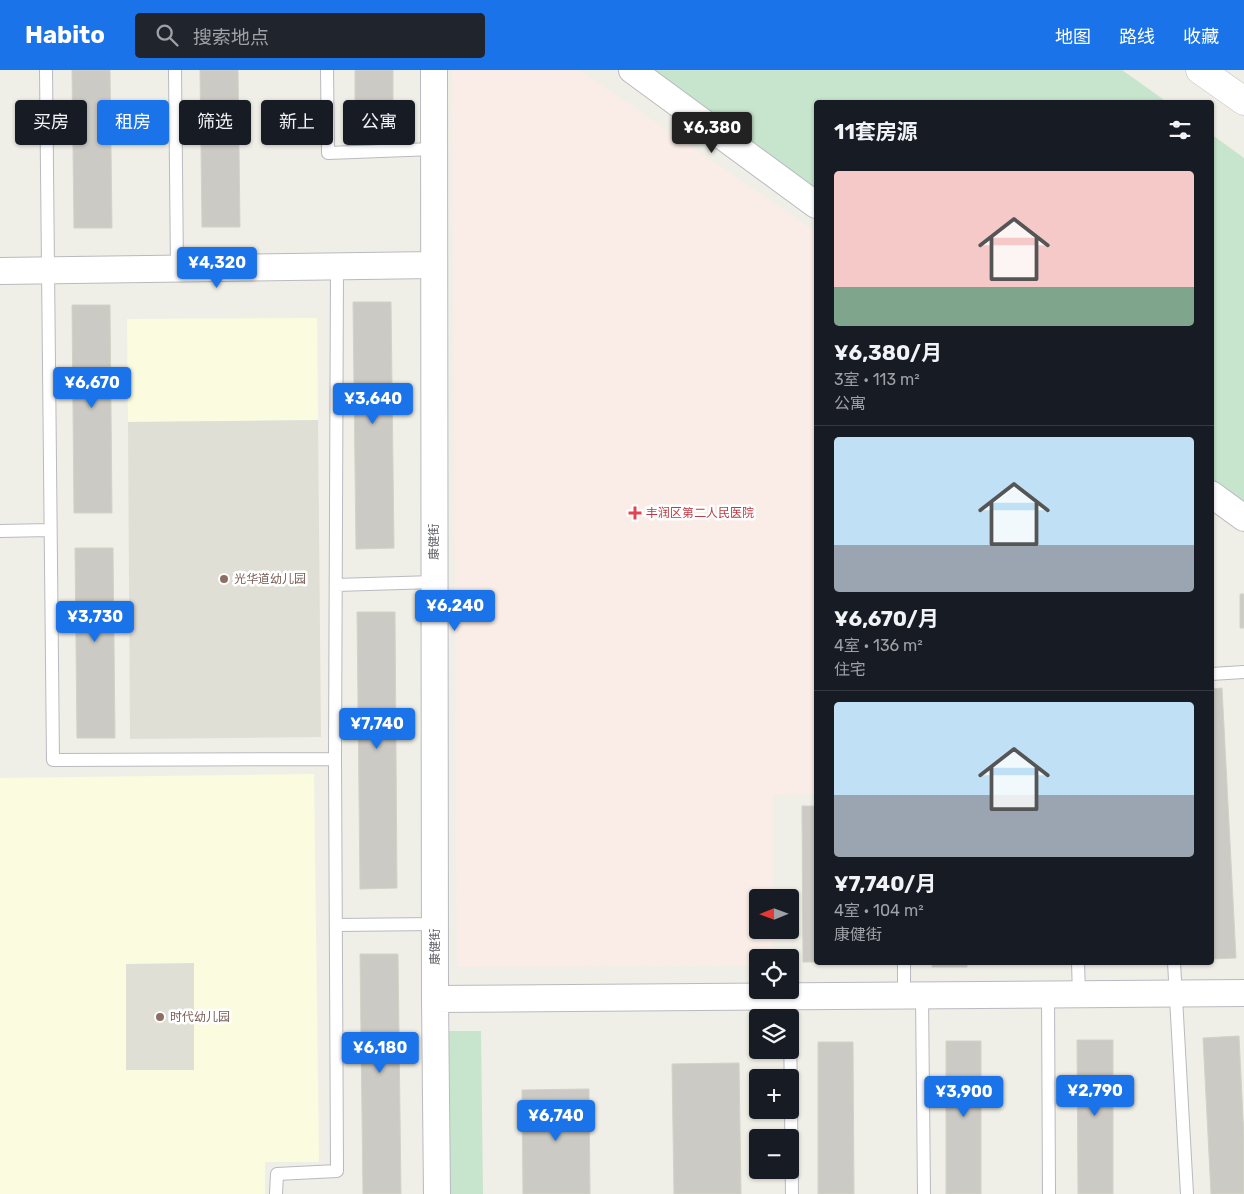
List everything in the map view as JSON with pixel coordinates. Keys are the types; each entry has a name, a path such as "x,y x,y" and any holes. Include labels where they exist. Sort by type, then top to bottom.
{"main road":[{"path":"1200,70 1244,101"}],"street":[{"name":"康健街","path":"434,70 437,1194"},
{"path":"632,70 814,204"},
{"path":"0,271 434,266"},
{"path":"1214,496 1244,518"},
{"path":"435,999 786,1007 913,996 1244,994"}],"lane":[{"path":"46,70 53,760 336,759"},
{"path":"175,70 177,269"},
{"path":"327,70 328,153 434,149"},
{"path":"276,1194 277,1174 337,1171 337,266"},
{"path":"0,531 50,530"},
{"path":"336,585 434,582"},
{"path":"1214,674 1244,672"},
{"path":"336,925 435,924"},
{"path":"905,965 913,996 924,1194"},
{"path":"1078,965 1079,995"},
{"path":"1174,965 1187,1194"},
{"path":"1048,995 1049,1194"},
{"path":"790,1059 792,1194"}],"shaded area":[{"name":"丰润区第二人民医院","path":"452,70 579,70 814,231 814,794 773,795 773,889 749,889 749,939 773,939 773,949 749,949 749,966 457,967"},
{"path":"649,70 1122,70 1164,100 814,100 814,192"},
{"path":"1214,136 1244,158 1244,505 1214,483"},
{"path":"317,318 318,420 128,422 127,319"},
{"name":"光华道幼儿园","path":"318,420 321,737 130,739 128,422"},
{"path":"314,774 319,1162 265,1162 265,1194 0,1194 0,778"},
{"name":"时代幼儿园","path":"194,963 194,1070 126,1070 126,964"},
{"path":"441,1031 481,1031 483,1194 444,1194"}],"building":[{"path":"72,70 110,70 110,100 97,100 97,145 111,145 112,228 74,228 73,145 87,145 87,100 72,100"},
{"path":"200,70 238,70 238,100 200,100"},
{"path":"355,70 393,70 393,100 355,100"},
{"path":"201,145 239,145 240,227 202,227"},
{"path":"353,302 391,302 394,548 356,549"},
{"path":"72,305 110,305 112,513 74,513"},
{"path":"75,548 113,548 115,738 77,738"},
{"path":"1240,594 1244,594 1244,628 1240,628"},
{"path":"357,612 395,612 397,888 360,889"},
{"path":"1222,688 1236,958 1214,959 1214,689"},
{"path":"802,806 814,806 814,962 803,962"},
{"path":"360,954 398,954 401,1194 363,1194"},
{"path":"932,965 967,965 967,967 932,967"},
{"path":"1239,1036 1244,1138 1244,1194 1211,1194 1203,1038"},
{"path":"1077,1040 1113,1040 1113,1194 1078,1194"},
{"path":"946,1041 981,1041 981,1194 946,1194"},
{"path":"818,1042 853,1042 854,1194 818,1194"},
{"path":"739,1063 741,1194 674,1194 672,1064"},
{"path":"589,1089 590,1194 523,1194 522,1090"}],"place":[{"name":"丰润区第二人民医院","path":"635,513"},
{"name":"光华道幼儿园","path":"224,579"},
{"name":"时代幼儿园","path":"160,1017"}]}
